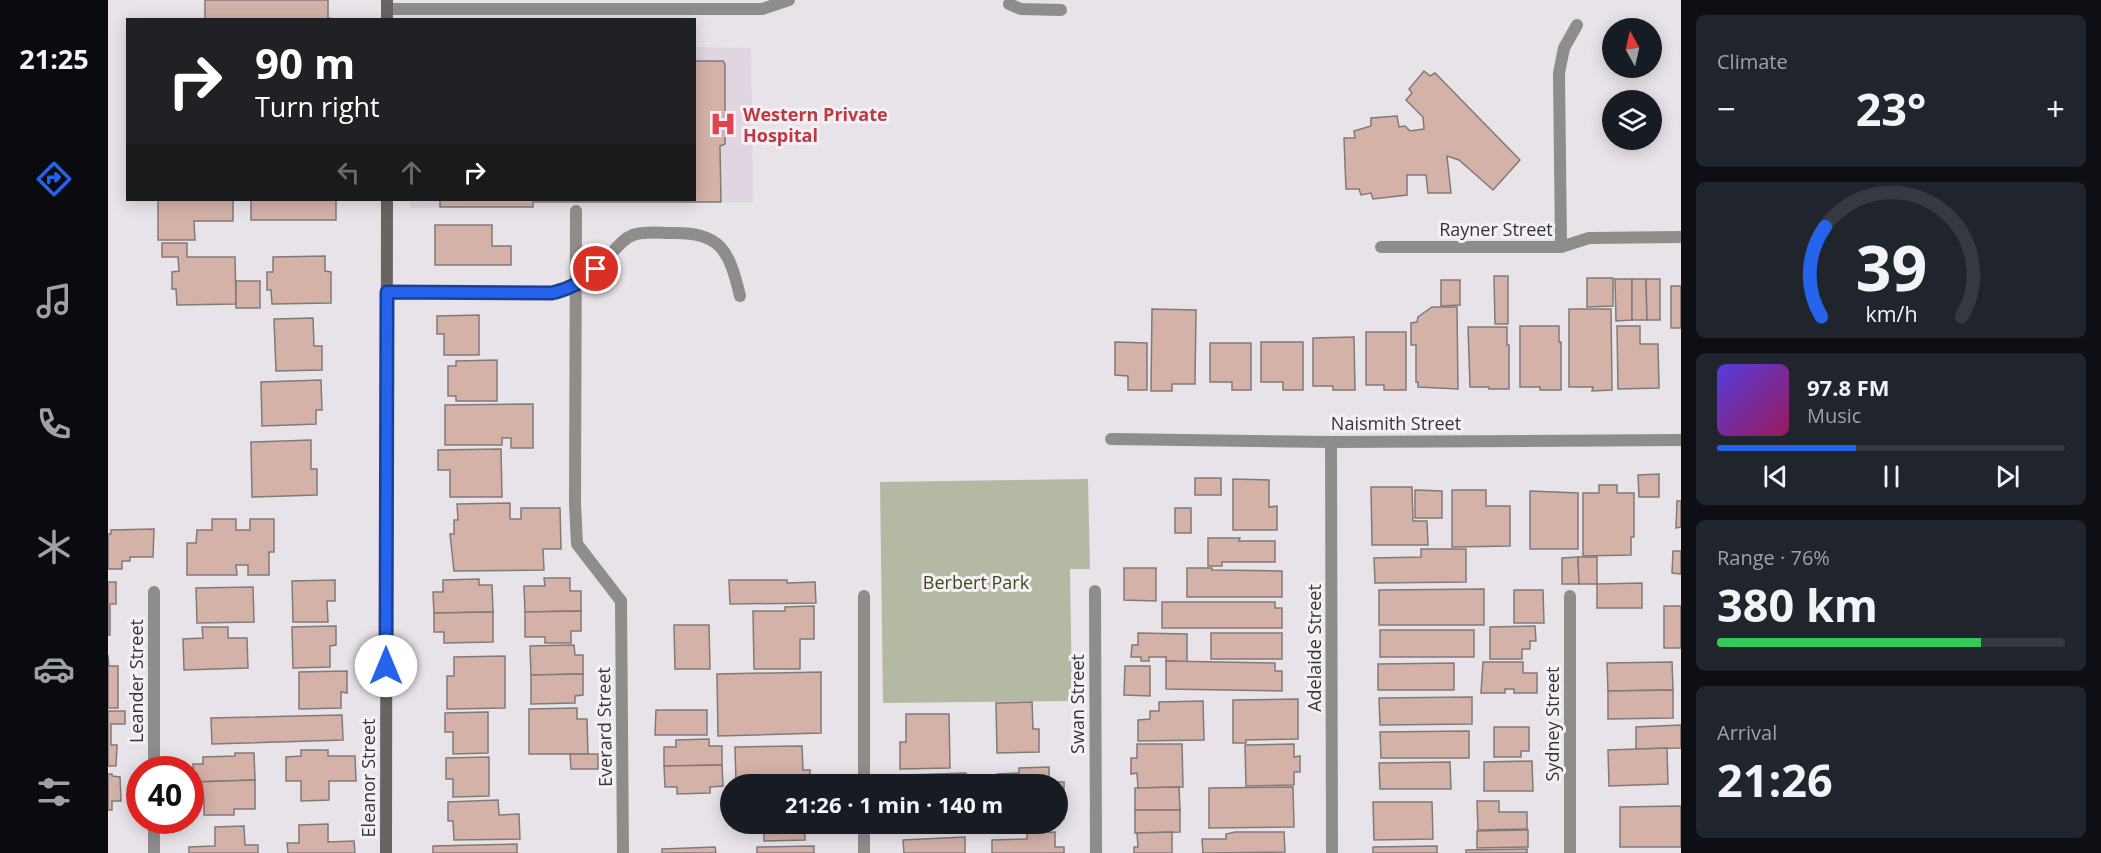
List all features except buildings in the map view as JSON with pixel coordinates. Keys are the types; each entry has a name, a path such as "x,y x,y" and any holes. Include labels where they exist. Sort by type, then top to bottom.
{"street":[{"path":"387,10 762,9 789,0"},
{"path":"1007,1 1021,9 1061,10"},
{"path":"1561,247 1559,73 1564,48 1577,25"},
{"name":"Eleanor Street","path":"386,853 387,201"},
{"path":"576,211 576,285"},
{"path":"387,292 552,293 569,289 587,278 620,244 634,235 686,232 712,238 719,244 734,273 740,296"},
{"name":"Rayner Street","path":"1381,248 1561,247 1589,238 1681,237"},
{"name":"Everard Street","path":"576,285 577,544 621,601 623,853"},
{"name":"Naismith Street","path":"1111,439 1331,442 1681,440"},
{"name":"Adelaide Street","path":"1331,442 1332,853"},
{"name":"Swan Street","path":"1095,591 1096,853"},
{"name":"Leander Street","path":"154,592 154,756"},
{"path":"864,596 864,774"},
{"name":"Sydney Street","path":"1570,596 1570,853"},
{"path":"154,834 154,853"},
{"path":"864,834 864,853"}],"shaded area":[{"name":"Western Private Hospital","path":"696,47 751,48 753,202 533,202 533,207 411,208 410,201 696,201"}],"green space":[{"name":"Berbert Park","path":"1088,479 1090,569 1070,569 1072,701 883,703 880,482"}],"place":[{"name":"Western Private Hospital","path":"723,124"}],"route":[{"path":"386,666 387,292 552,293 569,289 587,278 596,269"}]}
